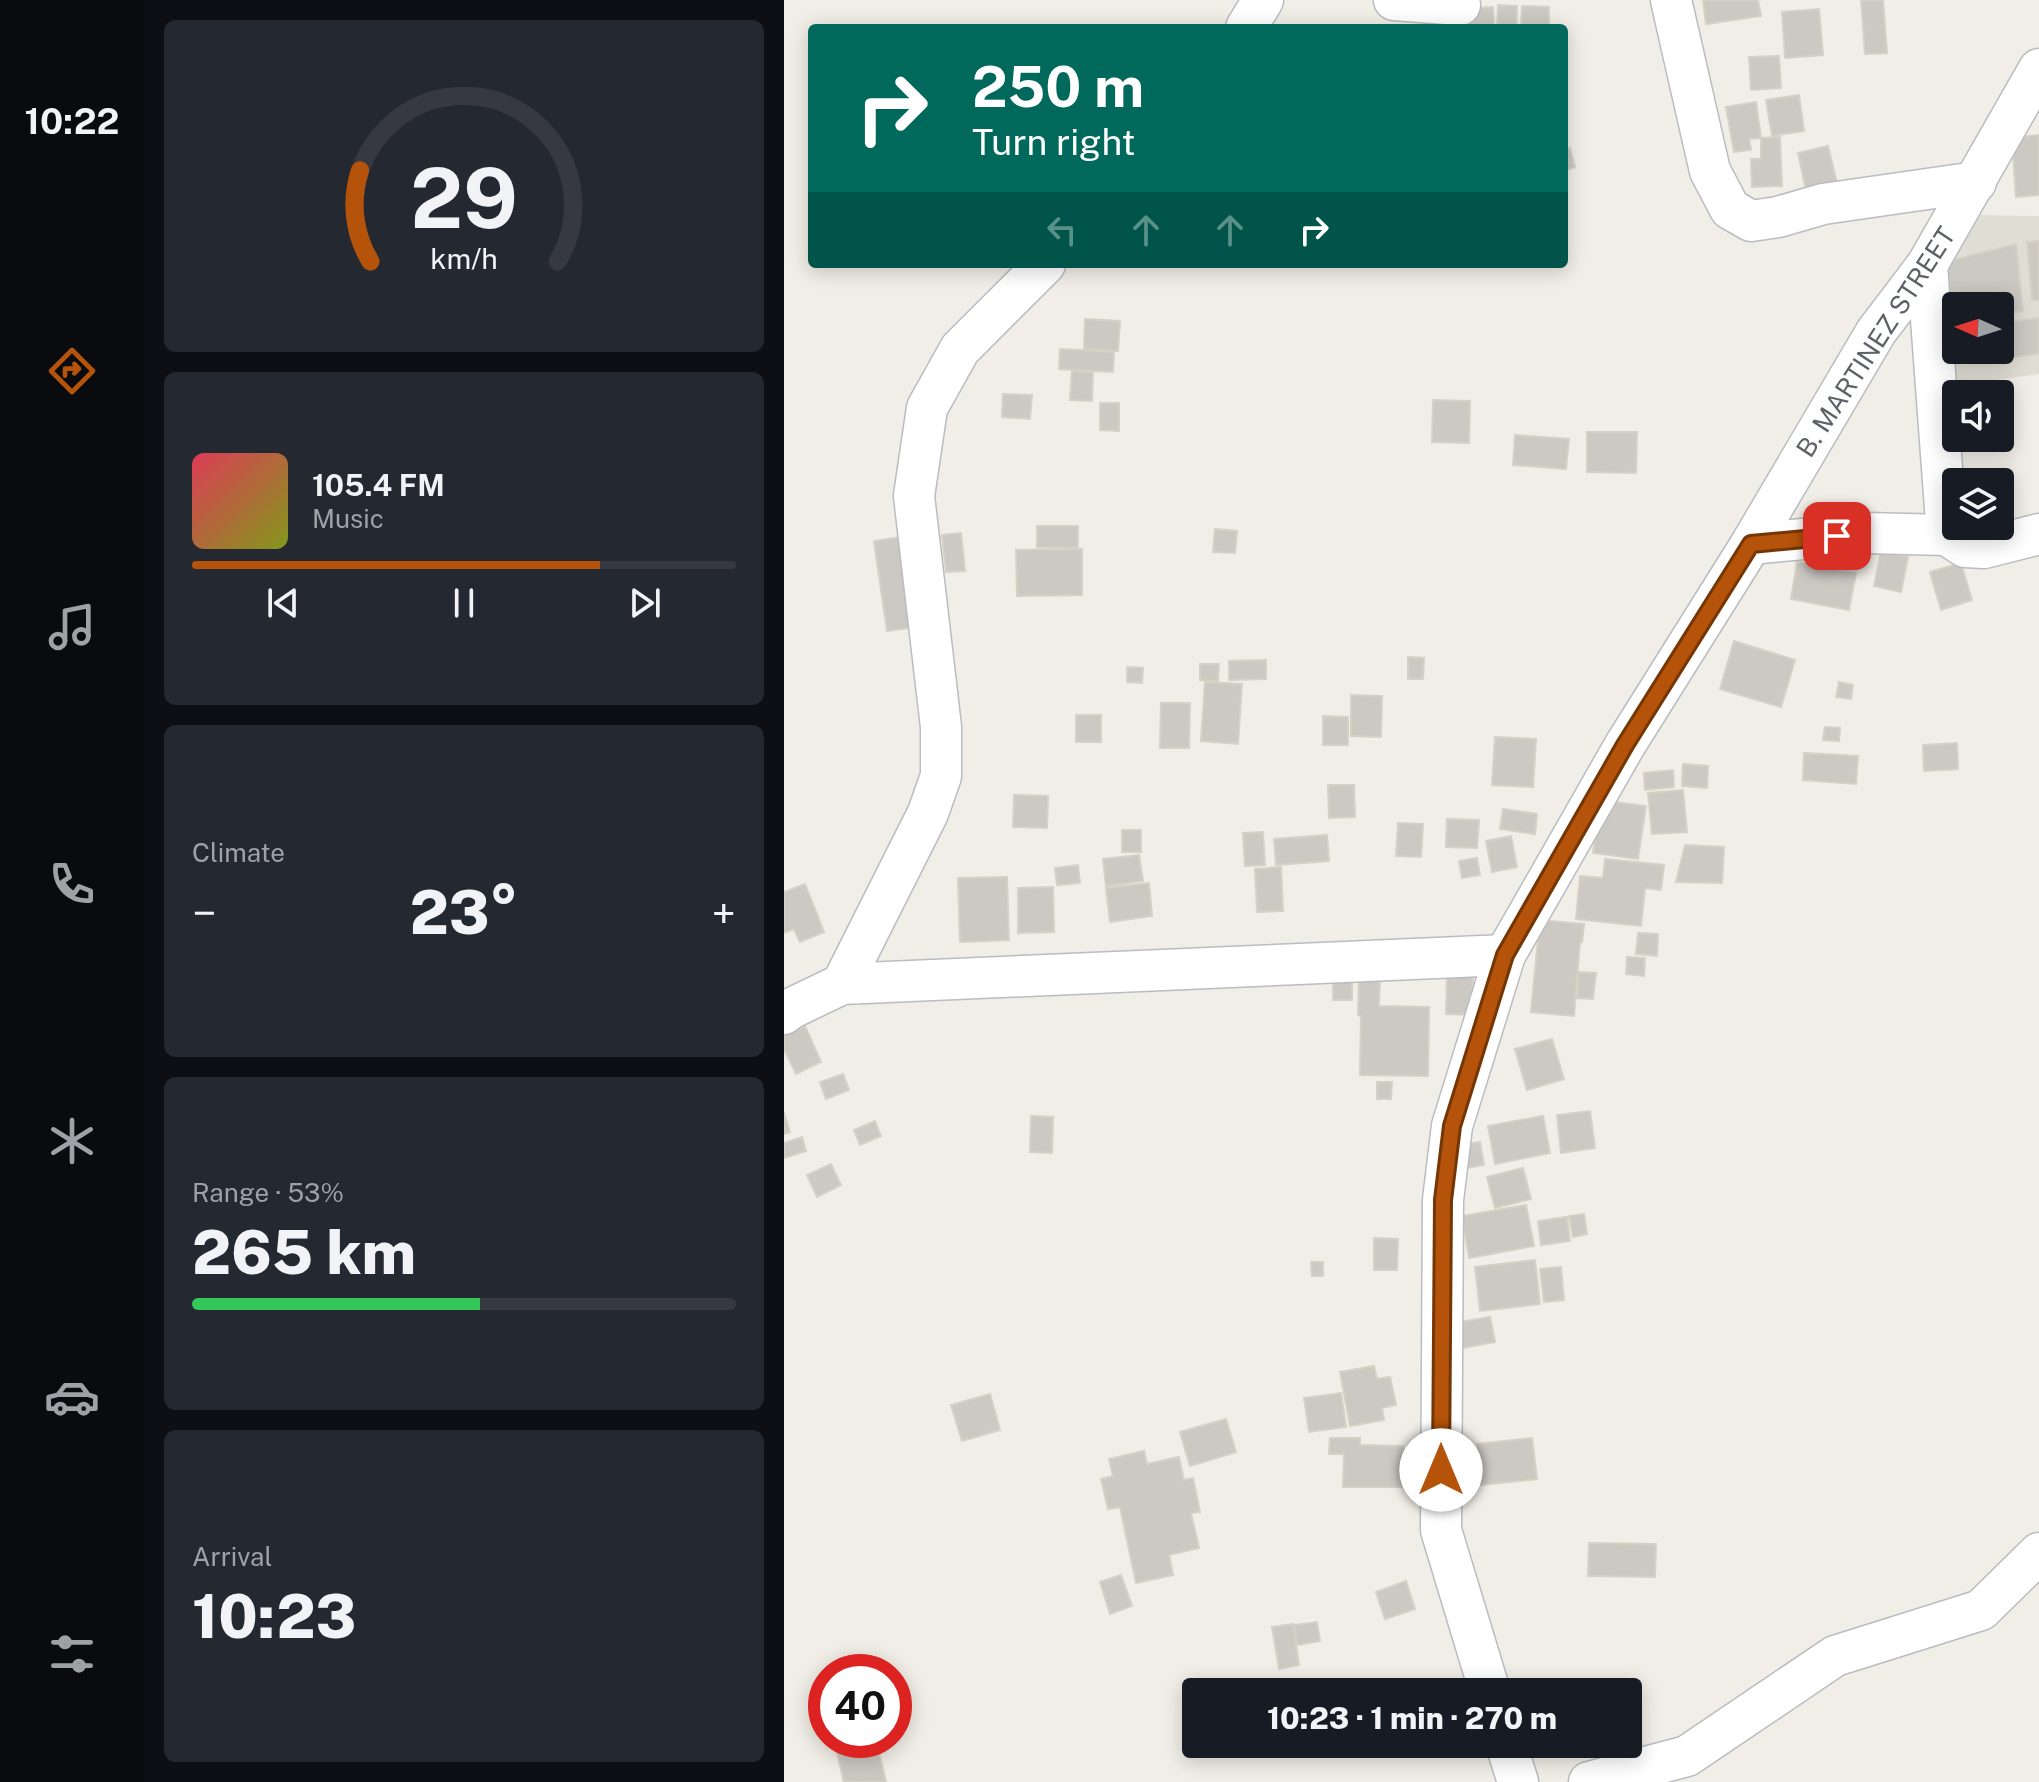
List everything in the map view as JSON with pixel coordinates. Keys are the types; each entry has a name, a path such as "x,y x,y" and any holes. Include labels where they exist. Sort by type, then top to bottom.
{"street":[{"path":"1248,24 1263,0"},
{"path":"1394,0 1460,5"},
{"path":"1671,0 1710,171 1730,209 1751,221 1823,204 1976,182"},
{"name":"B. MARTINEZ STREET","path":"1486,1678 1441,1530 1443,1200 1452,1126 1505,955 1625,745 1751,544 1876,332 1927,265 2039,69"},
{"path":"1927,265 1942,468"},
{"path":"842,984 928,813 941,776 941,727 914,496 927,408 960,349 1041,268"},
{"path":"1751,544 1866,533 1942,535"},
{"path":"1954,540 1965,547 1984,548 2039,534"},
{"path":"784,1014 842,984 1505,955"},
{"path":"1589,1782 1687,1756 1835,1656 1981,1610 2039,1553"},
{"path":"1510,1758 1518,1782"}],"shaded area":[{"path":"1978,215 2039,216 2039,374 1994,380 1947,380 1946,364 2014,364 2014,292 1942,292 1942,319 1937,263"}],"building":[{"path":"1703,0 1758,0 1761,16 1706,24"},
{"path":"1861,0 1883,0 1887,53 1865,54"},
{"path":"1498,5 1517,6 1516,24 1497,24"},
{"path":"1522,6 1549,7 1549,24 1521,24"},
{"path":"1493,7 1494,24 1472,24 1472,8"},
{"path":"1819,9 1823,55 1785,58 1782,12"},
{"path":"1779,56 1781,88 1751,90 1749,57"},
{"path":"1799,95 1804,131 1772,136 1766,100"},
{"path":"1756,102 1761,138 1749,139 1751,150 1734,152 1726,107"},
{"path":"2039,135 2039,195 2016,197 2012,138"},
{"path":"1780,137 1782,186 1752,187 1751,159 1761,159 1761,138"},
{"path":"1828,146 1837,183 1806,190 1798,153"},
{"path":"1568,149 1575,167 1568,170"},
{"path":"2039,241 2039,300 2032,300 2027,242"},
{"path":"2016,244 2023,311 2014,312 2014,292 1951,292 1946,262"},
{"path":"2039,318 2039,354 2014,357 2014,321"},
{"path":"1085,319 1120,321 1118,351 1084,349"},
{"path":"1060,349 1114,352 1113,372 1059,369"},
{"path":"1072,371 1093,372 1092,401 1070,400"},
{"path":"1003,394 1032,395 1030,419 1002,417"},
{"path":"1433,400 1470,401 1469,443 1432,442"},
{"path":"1100,403 1119,403 1119,431 1100,430"},
{"path":"1587,432 1637,432 1636,473 1587,472"},
{"path":"1515,435 1569,439 1566,469 1513,465"},
{"path":"1037,526 1078,526 1078,548 1037,547"},
{"path":"1215,529 1237,531 1235,553 1213,552"},
{"path":"961,533 965,571 946,572 942,535"},
{"path":"916,535 929,625 887,631 874,541"},
{"path":"1082,549 1082,595 1017,596 1016,550"},
{"path":"1881,551 1908,557 1901,592 1874,586"},
{"path":"1797,562 1856,573 1849,610 1791,599"},
{"path":"1961,563 1972,600 1941,610 1930,572"},
{"path":"1734,641 1795,660 1781,707 1720,689"},
{"path":"1408,657 1424,658 1423,679 1408,679"},
{"path":"1266,660 1266,679 1229,680 1229,661"},
{"path":"1200,664 1219,664 1218,681 1200,680"},
{"path":"1127,667 1143,668 1142,683 1127,682"},
{"path":"1205,682 1242,684 1238,744 1201,741"},
{"path":"1839,682 1853,685 1851,699 1836,697"},
{"path":"1351,695 1382,696 1381,737 1351,736"},
{"path":"1161,703 1190,703 1189,748 1160,748"},
{"path":"1076,715 1101,715 1101,742 1076,742"},
{"path":"1323,716 1348,717 1348,745 1323,745"},
{"path":"1825,727 1840,728 1839,741 1823,740"},
{"path":"1495,737 1536,739 1533,787 1492,785"},
{"path":"1957,743 1958,769 1924,771 1923,745"},
{"path":"1804,753 1858,756 1856,784 1803,780"},
{"path":"1683,764 1708,766 1707,788 1682,786"},
{"path":"1673,770 1674,787 1645,790 1644,773"},
{"path":"1328,785 1354,785 1355,817 1329,818"},
{"path":"1683,790 1687,832 1652,834 1648,793"},
{"path":"1014,795 1048,796 1047,828 1013,827"},
{"path":"1600,800 1646,806 1638,859 1593,853"},
{"path":"1503,809 1537,814 1535,834 1500,829"},
{"path":"1447,819 1479,820 1477,848 1446,847"},
{"path":"1398,823 1423,824 1421,857 1396,856"},
{"path":"1122,830 1141,830 1141,852 1122,852"},
{"path":"1263,832 1265,865 1245,866 1243,833"},
{"path":"1327,835 1329,861 1276,865 1274,839"},
{"path":"1511,836 1517,867 1492,872 1486,841"},
{"path":"1685,845 1724,847 1722,883 1676,882"},
{"path":"1139,855 1143,881 1106,886 1103,859"},
{"path":"1477,858 1480,875 1462,878 1459,861"},
{"path":"1605,859 1664,865 1661,890 1645,888 1641,926 1576,919 1580,876 1603,878"},
{"path":"1078,865 1080,883 1057,885 1055,868"},
{"path":"1281,867 1283,911 1257,912 1255,869"},
{"path":"1007,877 1009,940 960,942 958,878"},
{"path":"1149,883 1152,916 1110,922 1106,888"},
{"path":"805,884 824,932 800,942 794,929 784,933 784,892"},
{"path":"1053,887 1054,932 1018,933 1018,888"},
{"path":"1526,919 1584,924 1574,1016 1531,1012 1538,939 1525,938"},
{"path":"1638,933 1658,934 1657,956 1636,954"},
{"path":"1627,957 1645,958 1644,976 1626,974"},
{"path":"1579,972 1596,973 1593,999 1577,998"},
{"path":"1359,975 1380,976 1379,1006 1429,1007 1428,1076 1360,1075"},
{"path":"1447,975 1473,976 1473,1015 1446,1014"},
{"path":"1333,976 1352,977 1352,1000 1333,1000"},
{"path":"805,1026 821,1062 796,1074 784,1049 784,1035"},
{"path":"1552,1039 1564,1079 1527,1090 1515,1049"},
{"path":"843,1074 849,1090 826,1099 820,1082"},
{"path":"1377,1082 1392,1082 1391,1099 1377,1099"},
{"path":"1590,1111 1595,1148 1561,1153 1557,1115"},
{"path":"784,1112 790,1132 784,1134"},
{"path":"1031,1116 1053,1117 1052,1153 1030,1152"},
{"path":"1543,1116 1550,1153 1495,1164 1488,1126"},
{"path":"875,1121 881,1136 860,1145 854,1130"},
{"path":"802,1137 806,1151 784,1158 784,1143"},
{"path":"1480,1142 1484,1165 1459,1169 1455,1146"},
{"path":"831,1164 841,1185 817,1197 807,1175"},
{"path":"1523,1168 1531,1199 1495,1208 1487,1177"},
{"path":"1526,1205 1534,1246 1469,1258 1462,1216"},
{"path":"1584,1214 1587,1234 1573,1237 1569,1216"},
{"path":"1567,1217 1570,1241 1541,1245 1538,1221"},
{"path":"1374,1238 1398,1239 1397,1270 1374,1270"},
{"path":"1535,1260 1540,1304 1480,1311 1475,1267"},
{"path":"1311,1262 1323,1262 1323,1276 1312,1276"},
{"path":"1561,1267 1564,1300 1544,1302 1540,1269"},
{"path":"1490,1317 1495,1342 1452,1350 1448,1324"},
{"path":"1374,1366 1377,1379 1390,1377 1396,1405 1382,1408 1384,1420 1350,1426 1340,1372"},
{"path":"1341,1393 1346,1427 1309,1432 1304,1398"},
{"path":"990,1394 1000,1430 962,1441 951,1405"},
{"path":"1226,1419 1236,1452 1190,1466 1180,1432"},
{"path":"1330,1438 1360,1438 1360,1445 1403,1446 1403,1487 1343,1487 1344,1454 1329,1454"},
{"path":"1532,1438 1537,1479 1481,1485 1477,1444"},
{"path":"1144,1451 1147,1464 1179,1457 1184,1480 1193,1478 1200,1512 1191,1513 1199,1548 1169,1555 1173,1575 1136,1583 1120,1507 1108,1509 1101,1479 1113,1476 1109,1459"},
{"path":"1589,1543 1656,1544 1655,1577 1588,1576"},
{"path":"1121,1575 1132,1606 1110,1614 1100,1582"},
{"path":"1406,1581 1415,1609 1385,1619 1376,1592"},
{"path":"1317,1622 1320,1641 1297,1645 1294,1625"},
{"path":"1293,1624 1299,1665 1279,1669 1272,1627"},
{"path":"838,1758 880,1758 886,1782 844,1782"}],"route":[{"path":"1441,1470 1443,1200 1452,1126 1505,955 1625,745 1751,544 1837,536"}]}
